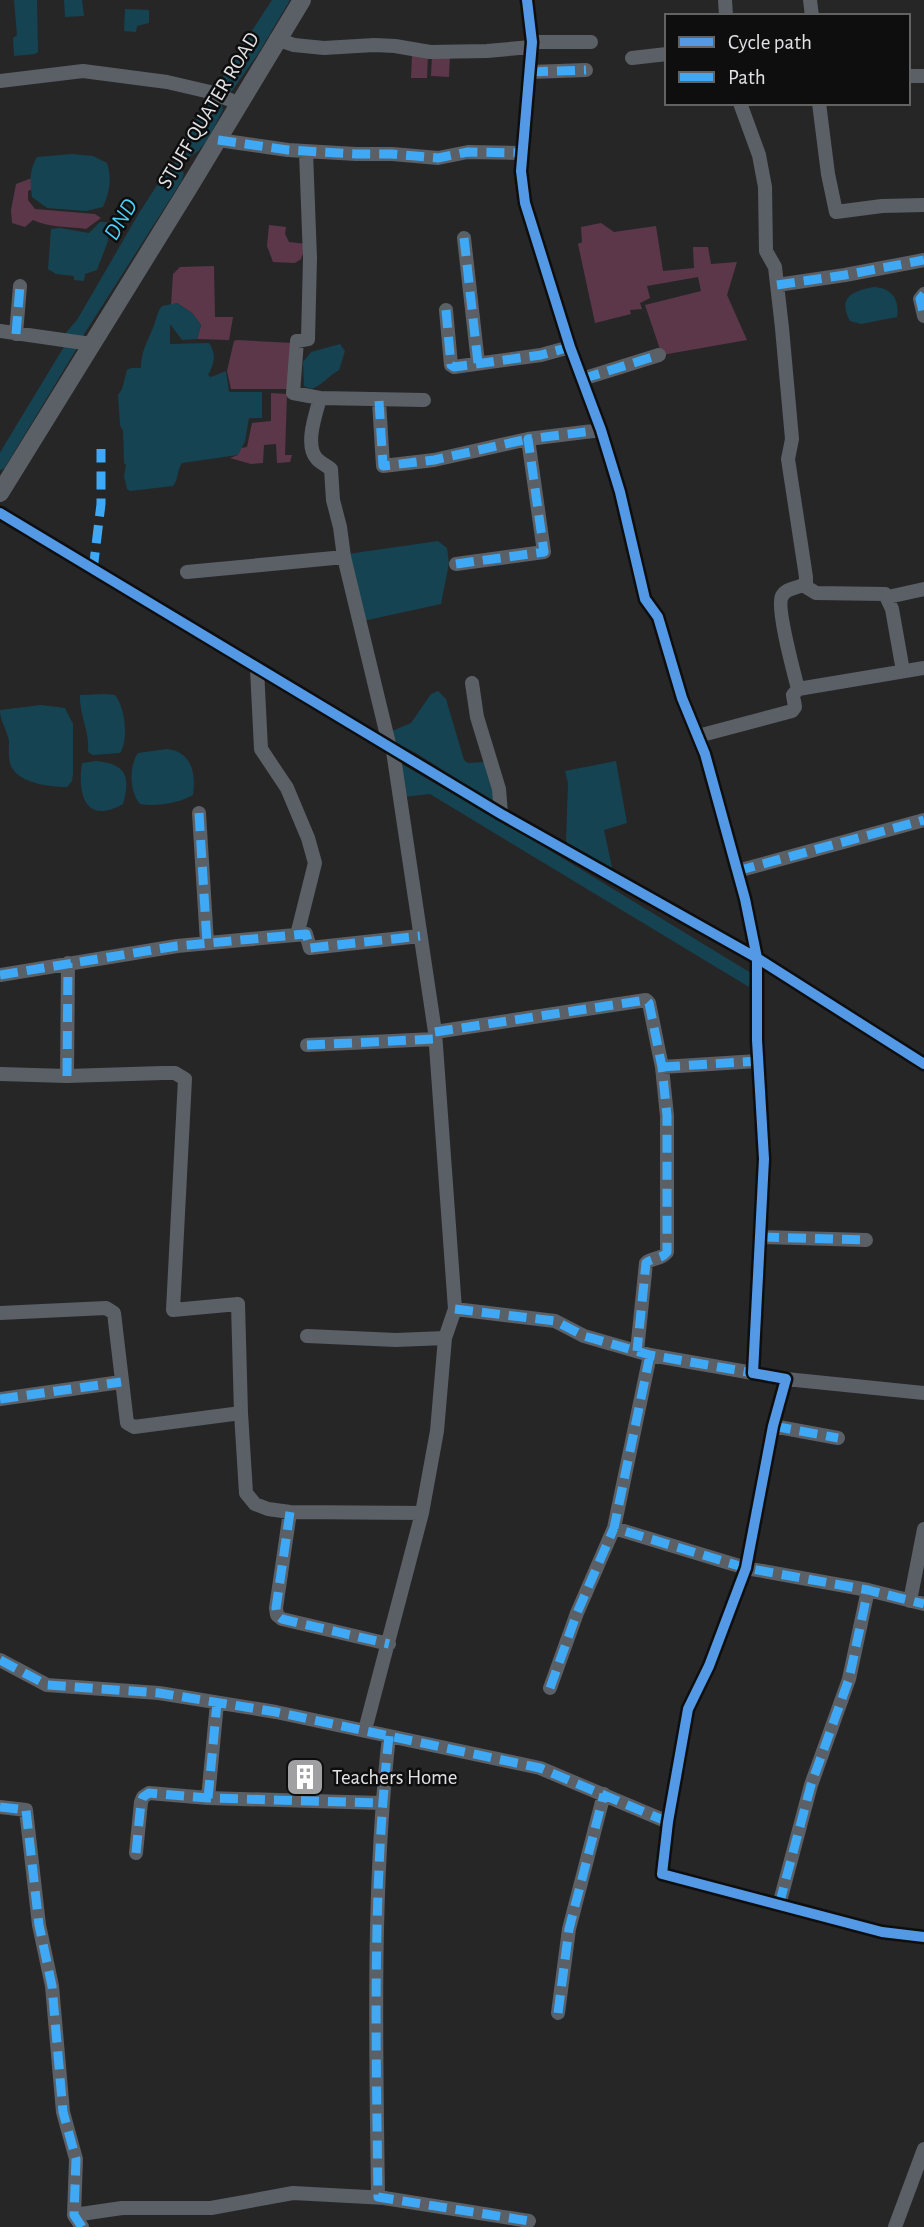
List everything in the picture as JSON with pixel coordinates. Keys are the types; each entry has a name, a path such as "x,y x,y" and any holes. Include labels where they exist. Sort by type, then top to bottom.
{"street":[{"name":"STUFF QUATER ROAD","path":"0,493 85,343 218,140 232,101 302,0"},
{"path":"527,0 531,45 521,171 525,204 570,347 601,429 620,492 645,599 658,617 678,686 718,797 757,958 758,1061 764,1159 753,1373"},
{"path":"276,40 324,48 384,45 430,52 591,41"},
{"path":"632,58 665,54"},
{"path":"530,72 586,70"},
{"path":"0,81 83,71 165,81 210,92 232,101"},
{"path":"741,105 759,155 765,187 766,251 775,267 792,439 788,459 806,577 806,583 784,593 780,607 798,688"},
{"path":"819,105 836,212 882,206 924,205"},
{"path":"218,140 306,152 392,153 438,158 468,152 522,153"},
{"path":"306,152 310,258 308,339 297,341 293,393 320,398 424,400"},
{"path":"464,238 478,363"},
{"path":"777,285 924,260"},
{"path":"16,334 20,286"},
{"path":"924,295 920,299 924,316"},
{"path":"446,310 451,365 454,367 541,355 570,347"},
{"path":"0,331 85,343"},
{"path":"582,379 659,355"},
{"path":"320,398 314,422 313,451 316,458 331,469 332,500 340,527 344,557 391,749 435,1036 452,1238 455,1310 445,1338 437,1431 422,1513 365,1730"},
{"path":"379,401 383,466 434,460 528,439 601,429"},
{"path":"456,564 544,552 528,439"},
{"path":"0,513 501,814 757,958 924,1064"},
{"path":"187,572 344,557"},
{"path":"803,585 816,593 878,592 888,597 924,589"},
{"path":"888,597 894,616 903,671"},
{"path":"698,736 792,711 793,695 798,688 924,668"},
{"path":"257,669 261,749 287,788 308,838 315,863 297,935"},
{"path":"472,683 477,717 499,789 501,814"},
{"path":"199,813 207,943"},
{"path":"737,871 924,820"},
{"path":"0,975 207,943 306,934 310,948 420,936"},
{"path":"67,1076 68,963"},
{"path":"307,1045 435,1036 646,1000 649,1003 662,1067 667,1116 667,1252 646,1263 644,1353 614,1528 577,1613 550,1688"},
{"path":"662,1067 758,1061"},
{"path":"0,1074 67,1076 176,1073 185,1079 173,1310 238,1304 246,1493 255,1504 290,1513 422,1513"},
{"path":"761,1237 866,1240"},
{"path":"0,1313 106,1308 114,1313 127,1423 134,1427 241,1413"},
{"path":"455,1310 555,1321 584,1336 644,1353 786,1379 924,1393"},
{"path":"307,1336 396,1340 445,1338"},
{"path":"786,1379 773,1426 746,1567 709,1667 688,1709 668,1822 662,1874 882,1932 924,1937"},
{"path":"0,1399 121,1381"},
{"path":"773,1426 838,1438"},
{"path":"290,1513 277,1615 282,1619 389,1644"},
{"path":"614,1528 746,1567 917,1602 924,1530"},
{"path":"779,1905 811,1785 849,1679 868,1590"},
{"path":"0,1660 47,1685 159,1693 365,1730 540,1768 668,1822"},
{"path":"208,1798 217,1703"},
{"path":"378,2197 375,1999 381,1804 389,1736"},
{"path":"136,1853 143,1797 149,1793 208,1798 381,1804"},
{"path":"558,2013 569,1929 604,1794"},
{"path":"0,1807 26,1810 39,1926 51,1986 63,2112 76,2159 78,2221 122,2208 211,2208 293,2193 378,2197 528,2224"},
{"path":"895,2227 924,2149"}],"shaded area":[{"path":"412,54 428,54 427,78 411,78"},
{"path":"432,55 450,55 449,77 431,76"},
{"path":"32,178 34,188 28,191 28,200 35,209 95,214 101,218 86,229 52,226 33,220 25,227 12,223 11,210 16,184"},
{"path":"601,223 614,232 656,226 663,271 694,268 693,247 708,247 711,264 737,262 727,295 747,340 662,355 645,305 701,291 698,277 647,286 650,298 640,303 642,309 630,310 631,314 595,323 578,244 582,242 581,227"},
{"path":"269,225 286,227 285,234 289,242 306,244 301,259 295,263 273,262 267,246"},
{"path":"214,266 215,317 233,317 229,340 197,339 201,325 192,313 177,303 171,305 173,274 180,267"},
{"path":"234,341 293,343 290,389 231,389 227,371"},
{"path":"271,393 287,394 285,455 292,455 290,462 277,463 276,444 264,445 263,463 251,464 230,458 238,455 241,448 247,447 252,423 271,421"}],"water":[{"path":"14,0 37,0 38,52 35,54 14,56 13,38 17,35"},
{"path":"64,0 82,0 84,16 65,17"},
{"path":"272,0 290,0 258,54 222,105 223,110 209,137 198,151 180,165 184,174 181,182 81,339 63,336 77,320 139,213 174,164 182,142 207,102 216,80 228,74 236,55"},
{"path":"125,9 149,10 149,23 137,26 136,32 124,31"},
{"path":"72,154 93,156 107,163 109,185 103,207 86,211 47,208 32,197 31,177 37,157"},
{"path":"100,222 107,222 108,241 97,270 85,274 84,281 74,280 74,276 56,274 48,269 51,229 89,233"},
{"path":"874,287 890,292 896,300 897,317 861,324 850,321 845,306 849,296"},
{"path":"177,303 192,313 201,325 197,339 182,340 170,324 170,344 209,343 214,359 208,375 211,377 226,371 229,392 262,392 262,418 249,418 245,441 238,455 182,463 173,486 130,491 124,476 126,465 118,395 127,370 141,368 143,352 160,309 162,306"},
{"path":"340,344 345,351 339,370 311,389 304,386 303,362 311,352"},
{"path":"438,541 447,548 449,563 441,604 363,621 348,554"},
{"path":"438,691 446,699 464,760 468,763 485,762 493,782 494,799 491,801 416,753 392,741 392,731 411,723 431,694"},
{"path":"80,695 115,695 121,707 125,723 123,747 120,753 93,755 88,752"},
{"path":"41,705 65,708 73,724 73,774 67,787 43,785 26,779 13,770 10,763 9,741 0,710"},
{"path":"167,749 182,754 187,759 193,772 193,795 167,804 140,804 132,786 135,758 138,753"},
{"path":"96,761 114,765 124,773 126,779 123,804 110,810 92,809 83,796 82,763"},
{"path":"616,761 627,823 604,830 613,872 569,849 566,840 568,783 565,771"},
{"path":"400,763 751,973 749,987 430,794 404,797"}],"waterway":[{"name":"DND","path":"0,464 78,335"}],"marked path":[{"path":"530,72 586,70"},
{"path":"218,140 288,150 438,158 468,152 522,153"},
{"path":"464,238 478,363"},
{"path":"777,285 924,260"},
{"path":"16,334 20,286"},
{"path":"924,294 920,299 924,316"},
{"path":"446,310 451,365 454,367 541,355 570,347"},
{"path":"582,379 659,355"},
{"path":"379,401 383,466 434,460 528,439"},
{"path":"456,564 544,552 528,439 601,430"},
{"path":"93,570 101,504 101,449"},
{"path":"199,813 207,943"},
{"path":"737,871 924,820"},
{"path":"0,975 177,946 306,934 310,948 420,936"},
{"path":"67,1076 68,963"},
{"path":"435,1032 646,1000 649,1003 662,1067 667,1116 667,1252 646,1263 637,1351"},
{"path":"307,1045 435,1039"},
{"path":"662,1067 758,1061"},
{"path":"761,1237 866,1240"},
{"path":"455,1309 555,1321 584,1336 650,1355 753,1373"},
{"path":"650,1355 614,1528 746,1568 868,1590 924,1604"},
{"path":"0,1399 121,1382"},
{"path":"773,1426 838,1438"},
{"path":"290,1512 277,1615 282,1619 389,1644"},
{"path":"550,1688 577,1613 614,1528"},
{"path":"779,1905 811,1785 849,1679 868,1590"},
{"path":"0,1660 47,1685 159,1693 276,1712 540,1768 668,1822"},
{"path":"208,1798 217,1703"},
{"path":"389,1736 378,1908 378,2197 529,2221 528,2227"},
{"path":"136,1853 141,1802 149,1793 208,1798 381,1803"},
{"path":"558,2013 569,1929 604,1794"},
{"path":"0,1807 26,1810 39,1925 52,1986 63,2112 76,2159 74,2215 82,2227"}],"cycle path":[{"path":"527,0 532,42 521,171 525,203 570,347 601,430 620,492 645,599 658,617 682,698 705,754 745,899 757,958 757,1040 764,1159 753,1373 786,1379 773,1426 746,1568 709,1666 688,1709 668,1822 662,1874 882,1932 924,1937"},
{"path":"0,513 501,814 757,958 924,1064"}],"place":[{"name":"Teachers Home","path":"305,1777"}]}
